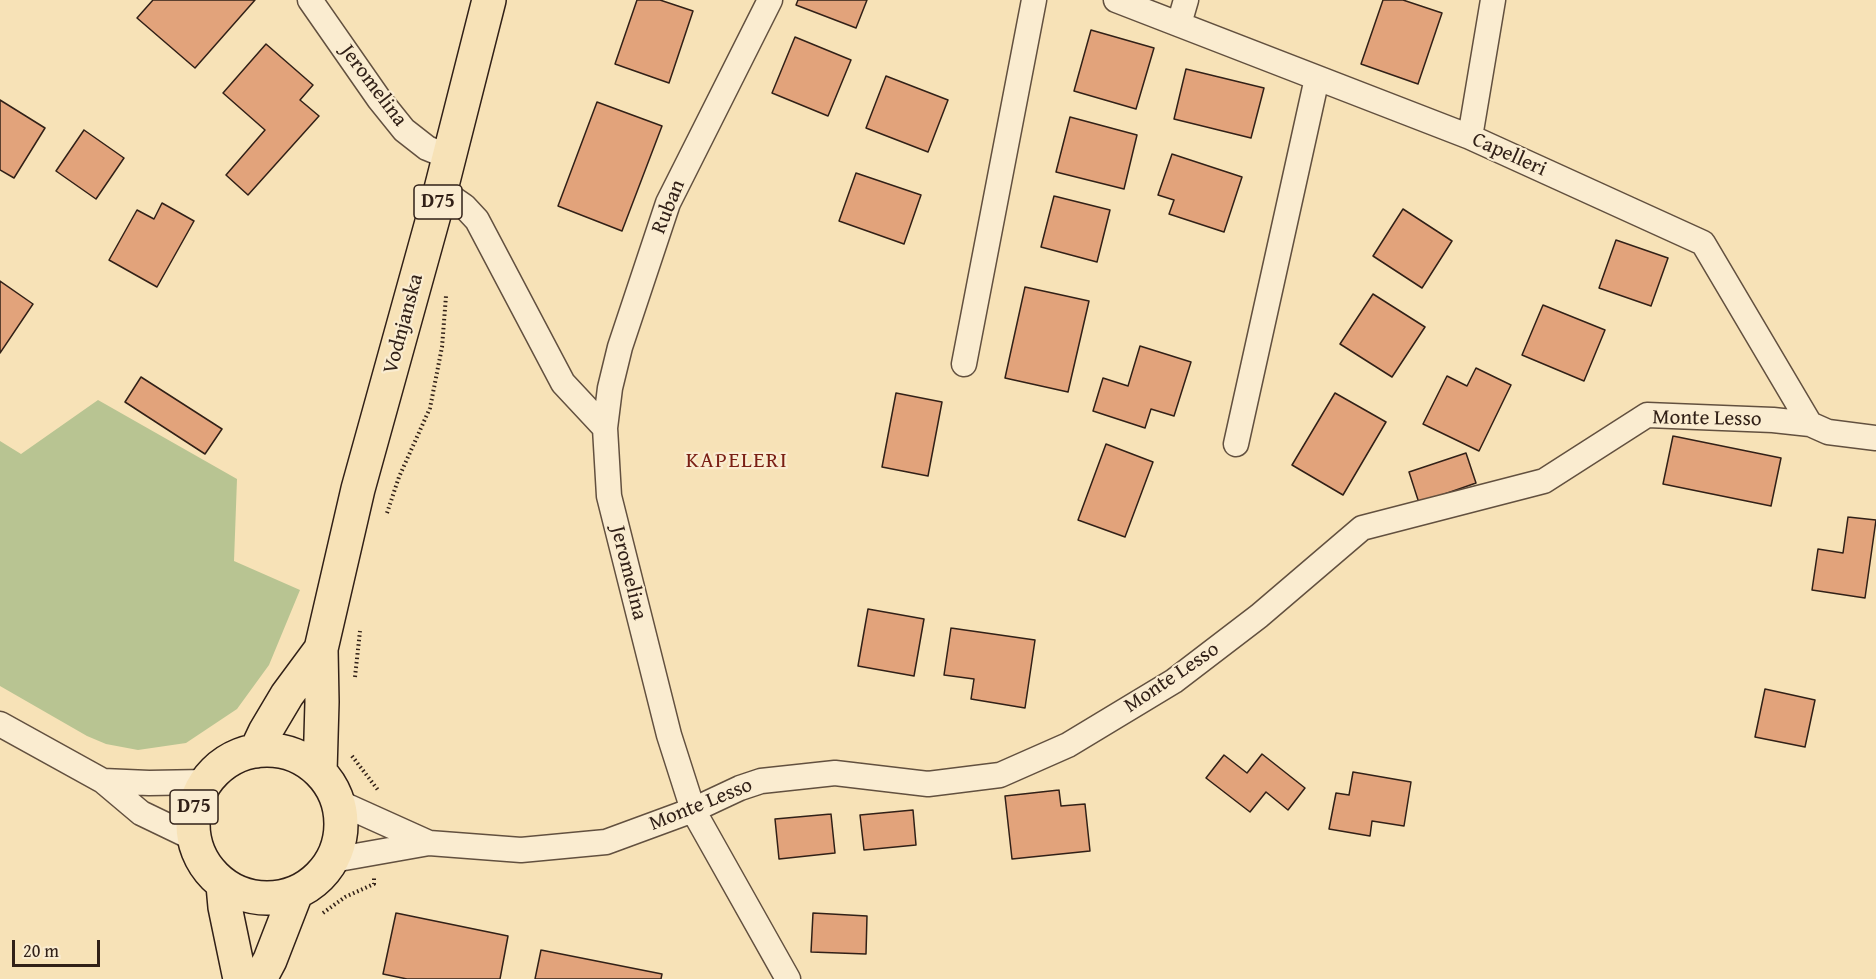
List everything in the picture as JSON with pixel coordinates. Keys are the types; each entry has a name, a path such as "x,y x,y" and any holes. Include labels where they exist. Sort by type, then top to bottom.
{"main road":[{"name":"Vodnjanska","path":"320,772 321,649 358,489 440,193 489,0"},
{"name":"Vodnjanska","path":"256,751 287,695 321,649"},
{"name":"D75","path":"270,750 297,756 320,772 331,786 338,802 341,832 333,860 311,885 296,893 278,898 259,899 240,894 224,885 204,865 193,838 192,819 196,800 205,782 215,770 241,754 270,750"},
{"path":"224,885 225,908 240,979"},
{"path":"260,979 270,960 296,893"}],"street":[{"name":"Jeromelina","path":"310,0 379,99 404,130 427,148 449,157"},
{"name":"Ruban","path":"605,428 610,388 620,347 668,203 770,0"},
{"path":"964,364 1034,0"},
{"name":"Capelleri","path":"1116,0 1470,137 1703,243 1810,424"},
{"path":"1179,24 1186,0"},
{"path":"1470,137 1493,0"},
{"path":"1236,444 1317,78"},
{"path":"440,193 464,206 477,220 563,383 605,428"},
{"name":"Monte Lesso","path":"333,860 429,843 521,850 606,842 693,810 761,781 835,773 928,784 1000,775 1068,745 1174,681 1259,616 1362,528 1544,481 1647,415 1773,420 1810,424 1828,432 1876,438"},
{"name":"Jeromelina","path":"605,428 609,496 669,735 693,810 788,979"},
{"path":"0,724 103,781 141,813 193,838"},
{"path":"103,781 205,782"},
{"name":"Monte Lesso","path":"338,802 429,843"}],"path":[{"path":"386,517 399,477 430,408 442,347 447,288"},
{"path":"355,683 360,630"},
{"path":"349,751 360,769 378,789 381,822"},
{"path":"318,918 345,897 374,884 378,852"}],"green space":[{"path":"98,400 237,479 234,561 300,590 269,665 237,709 186,743 138,750 106,744 87,736 0,686 0,441 21,454"}],"building":[{"path":"153,0 255,0 195,68 137,18"},
{"path":"637,0 660,0 693,11 669,83 615,64"},
{"path":"798,0 867,0 856,28 796,5"},
{"path":"1383,0 1403,0 1442,13 1418,84 1361,64"},
{"path":"1091,30 1154,48 1136,109 1074,91"},
{"path":"795,37 851,60 828,116 772,93"},
{"path":"266,44 313,85 300,100 319,116 248,195 226,175 265,130 223,93"},
{"path":"1186,69 1264,88 1251,138 1174,119"},
{"path":"886,76 948,100 928,152 866,128"},
{"path":"0,100 45,128 14,178 0,170"},
{"path":"597,102 662,126 622,231 558,206"},
{"path":"1070,117 1137,135 1124,189 1056,172"},
{"path":"84,130 124,158 96,199 56,171"},
{"path":"1172,154 1242,177 1224,232 1169,214 1174,200 1158,195"},
{"path":"856,173 921,195 904,244 839,221"},
{"path":"1054,196 1110,210 1097,262 1041,247"},
{"path":"162,203 194,221 157,287 109,260 137,210 154,219"},
{"path":"1403,209 1452,241 1422,288 1373,256"},
{"path":"1616,240 1668,258 1651,306 1599,288"},
{"path":"0,281 33,304 0,353"},
{"path":"1025,287 1089,301 1068,392 1005,378"},
{"path":"1373,294 1425,327 1392,377 1340,344"},
{"path":"1543,305 1605,330 1584,381 1522,355"},
{"path":"1140,346 1191,362 1174,416 1151,409 1145,428 1093,411 1103,378 1128,386"},
{"path":"1476,368 1511,385 1479,451 1423,424 1447,376 1467,386"},
{"path":"141,377 222,429 205,454 125,402"},
{"path":"896,393 942,402 928,476 882,467"},
{"path":"1335,393 1386,422 1343,495 1292,465"},
{"path":"1673,436 1781,458 1771,506 1663,484"},
{"path":"1106,444 1153,462 1125,537 1078,520"},
{"path":"1466,453 1476,483 1419,503 1409,472"},
{"path":"1848,517 1876,520 1865,598 1812,590 1818,549 1843,553"},
{"path":"868,609 924,619 914,676 858,666"},
{"path":"951,628 1035,640 1025,708 971,699 974,679 944,675"},
{"path":"1765,689 1815,700 1805,747 1755,737"},
{"path":"1262,754 1305,788 1288,810 1266,792 1250,812 1206,778 1224,755 1247,773"},
{"path":"1353,772 1411,782 1404,826 1372,821 1370,836 1329,829 1336,793 1349,795"},
{"path":"1059,790 1061,806 1085,804 1090,851 1012,859 1005,796"},
{"path":"913,810 916,845 864,850 860,815"},
{"path":"831,814 835,853 779,859 775,819"},
{"path":"396,913 508,936 500,979 407,979 383,974"},
{"path":"813,913 867,916 866,954 811,952"},
{"path":"541,950 662,974 661,979 535,979"}],"district":[{"name":"KAPELERI","path":"737,461"}]}
